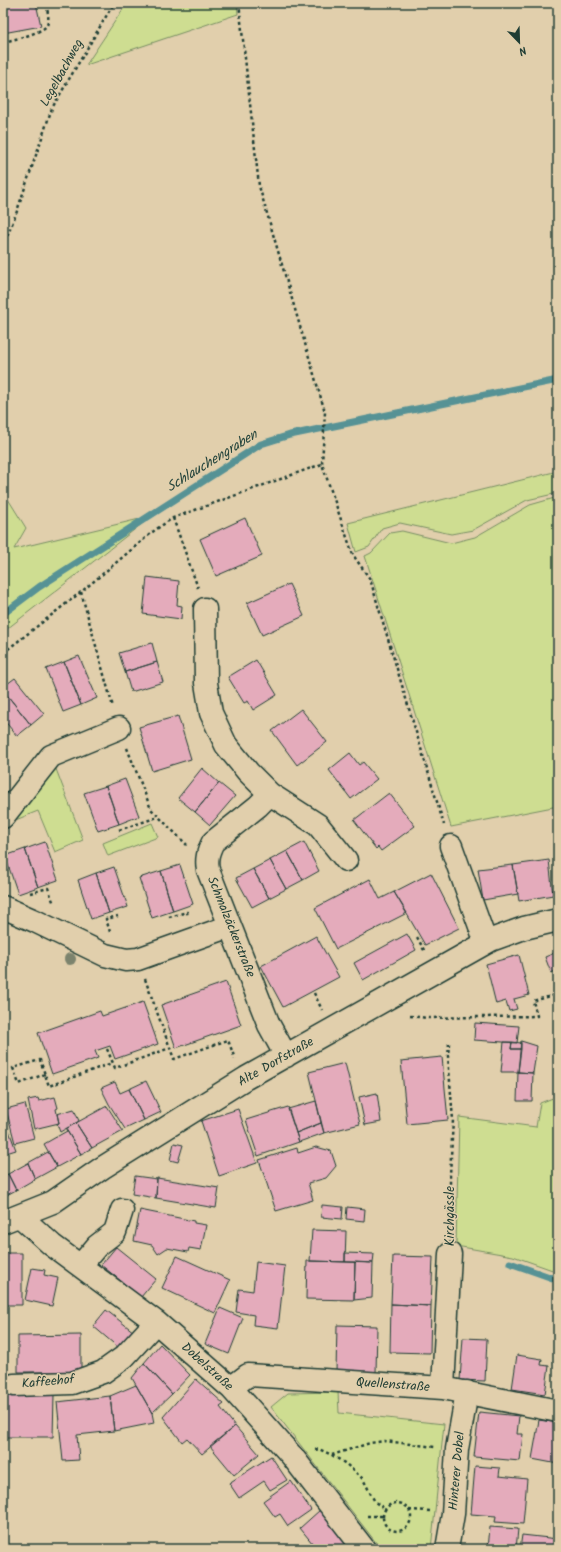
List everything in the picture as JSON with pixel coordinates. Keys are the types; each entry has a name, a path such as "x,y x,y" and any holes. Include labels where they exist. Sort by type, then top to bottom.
{"street":[{"path":"206,609 206,683 211,714 226,745 248,772 270,794 318,825 346,860"},
{"path":"3,817 51,756 119,728"},
{"name":"Schmalzäckerstraße","path":"270,794 258,806 213,842 209,849 207,863 208,870 270,1025 286,1056"},
{"path":"451,846 486,943"},
{"path":"3,907 35,920 105,955 126,960 138,959 230,926"},
{"name":"Alte Dorfstraße","path":"12,1219 53,1202 102,1168 246,1078 486,943 524,928 558,920"},
{"path":"80,1265 97,1246 115,1232 122,1210"},
{"name":"Dobelstraße","path":"12,1219 80,1265 156,1322 231,1388 292,1456 364,1549"},
{"name":"Kirchgässle","path":"443,1388 450,1254"},
{"name":"Kaffeehof","path":"14,1386 72,1383 103,1372 124,1358 156,1322"},
{"name":"Quellenstraße","path":"231,1388 248,1375 443,1388 558,1411"},
{"name":"Hinterer Dobel","path":"447,1549 453,1514 457,1449 467,1392"}],"path":[{"path":"3,42 43,29 47,24 48,14 46,3"},
{"name":"Legelbachweg","path":"3,247 16,214 52,108 114,3"},
{"path":"239,3 259,186 325,412 322,464 353,555 370,579 451,846"},
{"path":"3,653 81,592 155,530 174,518 322,464"},
{"path":"174,518 206,609"},
{"path":"119,830 158,816"},
{"path":"138,959 174,1059 228,1040 236,1063"},
{"path":"410,1016 428,1018 537,1016 533,1001 558,994"},
{"name":"Kirchgässle","path":"449,1043 448,1056 453,1120 450,1175 450,1254"},
{"path":"107,1049 115,1068 170,1048"},
{"path":"45,1074 19,1084 13,1068 40,1060 50,1086 112,1062"},
{"path":"332,1455 370,1442 385,1441 457,1449"},
{"path":"292,1456 307,1450 319,1450 332,1455 346,1464 363,1479 375,1502 385,1509"},
{"path":"393,1504 403,1504 409,1510 411,1515 409,1524 406,1528 398,1532 389,1529 383,1521 385,1509 393,1504"}],"green space":[{"path":"127,3 237,3 238,14 86,65"},
{"path":"558,471 558,493 527,500 473,530 451,534 400,523 382,528 369,547 356,552 348,523"},
{"path":"3,491 26,528 14,549 152,516 3,632"},
{"path":"558,497 558,806 451,827 365,556 371,553 390,533 402,531 451,543 475,537 530,505"},
{"path":"51,756 83,840 55,852 38,811 13,821"},
{"path":"152,823 158,837 108,856 103,843"},
{"path":"558,1096 558,1272 513,1256 456,1246 459,1117 536,1127 540,1103"},
{"path":"338,1392 339,1413 444,1424 431,1549 381,1549 271,1407 288,1393"}],"building":[{"path":"3,3 36,3 41,26 3,33"},
{"path":"245,518 262,556 216,576 200,539"},
{"path":"147,577 179,581 177,605 182,606 181,619 143,614"},
{"path":"289,584 304,616 262,635 247,603"},
{"path":"152,643 157,662 125,672 119,653"},
{"path":"79,656 97,698 81,705 64,662"},
{"path":"256,660 277,695 253,710 248,701 244,703 228,677"},
{"path":"64,662 81,705 63,712 46,669"},
{"path":"157,662 163,682 131,692 125,672"},
{"path":"15,678 44,714 31,725 3,690 3,687"},
{"path":"3,690 31,725 17,736 3,719"},
{"path":"301,709 327,742 297,765 272,731"},
{"path":"178,716 191,759 152,771 139,727"},
{"path":"350,753 359,765 363,762 377,779 351,799 329,770"},
{"path":"202,768 219,783 195,812 178,798"},
{"path":"125,779 139,816 119,824 106,786"},
{"path":"219,783 235,796 210,825 195,812"},
{"path":"106,786 119,824 98,831 84,793"},
{"path":"389,793 415,826 381,851 378,847 376,849 354,820"},
{"path":"45,842 58,880 38,887 25,849"},
{"path":"304,842 319,871 303,880 287,851"},
{"path":"25,849 38,887 18,894 5,856"},
{"path":"287,851 303,880 286,889 270,860"},
{"path":"270,860 286,889 269,898 253,869"},
{"path":"549,860 553,895 519,901 513,865"},
{"path":"180,865 193,904 173,911 161,871"},
{"path":"513,865 518,894 483,900 478,869"},
{"path":"114,867 128,907 109,913 96,873"},
{"path":"253,869 269,898 252,907 236,878"},
{"path":"161,871 173,911 152,918 139,878"},
{"path":"96,873 109,913 91,919 78,880"},
{"path":"431,873 459,928 425,945 394,892"},
{"path":"370,879 380,899 394,892 407,913 336,949 315,908"},
{"path":"407,934 416,950 363,980 354,963"},
{"path":"316,936 339,977 283,1007 261,966"},
{"path":"557,952 558,970 551,973 545,957"},
{"path":"519,955 529,995 514,999 517,1009 509,1011 506,1001 496,1004 486,964"},
{"path":"226,982 241,1025 176,1048 161,1005"},
{"path":"143,1002 158,1044 115,1059 110,1046 95,1051 98,1058 52,1074 38,1033 100,1011 102,1016"},
{"path":"475,1023 519,1026 517,1043 474,1040"},
{"path":"521,1041 537,1046 533,1073 518,1072"},
{"path":"504,1042 512,1042 511,1049 521,1049 518,1072 501,1072"},
{"path":"512,1042 521,1043 521,1049 511,1049"},
{"path":"442,1057 448,1120 407,1124 401,1061"},
{"path":"345,1063 360,1124 324,1133 309,1072"},
{"path":"518,1072 533,1073 532,1101 517,1101"},
{"path":"146,1081 161,1112 144,1120 129,1089"},
{"path":"115,1082 120,1093 129,1089 144,1120 125,1129 101,1088"},
{"path":"377,1093 381,1122 365,1125 359,1097"},
{"path":"55,1097 58,1108 56,1109 59,1123 34,1129 28,1100 38,1098 39,1101"},
{"path":"316,1101 321,1123 296,1133 288,1109"},
{"path":"25,1104 34,1138 15,1143 6,1109"},
{"path":"107,1106 123,1131 92,1148 76,1123"},
{"path":"288,1107 299,1142 258,1156 246,1120"},
{"path":"74,1109 79,1121 60,1132 57,1124 59,1123 57,1114"},
{"path":"238,1109 257,1163 219,1176 201,1121"},
{"path":"3,1120 5,1120 16,1150 3,1154"},
{"path":"76,1123 92,1148 81,1154 66,1129"},
{"path":"321,1123 324,1133 299,1142 296,1133"},
{"path":"67,1131 81,1154 57,1167 44,1144"},
{"path":"174,1143 183,1145 178,1162 170,1160"},
{"path":"316,1147 331,1151 336,1166 326,1178 308,1183 313,1200 276,1211 259,1160 297,1148 298,1153"},
{"path":"48,1152 57,1167 35,1179 28,1163"},
{"path":"28,1163 35,1179 16,1190 8,1174"},
{"path":"8,1174 16,1190 3,1197 3,1176"},
{"path":"135,1176 157,1179 156,1198 132,1194"},
{"path":"157,1178 219,1188 216,1208 156,1198"},
{"path":"322,1205 343,1207 342,1219 321,1217"},
{"path":"347,1207 365,1209 364,1221 346,1219"},
{"path":"140,1210 194,1221 194,1223 206,1225 201,1250 189,1248 188,1252 167,1248 158,1254 152,1245 134,1241"},
{"path":"312,1230 346,1231 345,1262 310,1261"},
{"path":"116,1247 156,1279 141,1297 101,1265"},
{"path":"3,1253 22,1253 22,1305 3,1305"},
{"path":"345,1253 374,1254 373,1263 345,1262"},
{"path":"177,1256 230,1280 215,1313 162,1288"},
{"path":"393,1256 433,1257 431,1306 391,1304"},
{"path":"307,1261 355,1262 354,1300 306,1299"},
{"path":"256,1262 285,1266 278,1328 253,1325 254,1315 236,1312 239,1289 253,1291"},
{"path":"355,1262 373,1263 372,1298 354,1300"},
{"path":"32,1268 45,1270 44,1275 58,1278 52,1306 25,1300"},
{"path":"391,1304 431,1306 430,1353 390,1352"},
{"path":"220,1308 243,1318 229,1354 205,1344"},
{"path":"106,1310 134,1332 120,1349 93,1326"},
{"path":"337,1325 377,1326 376,1373 336,1372"},
{"path":"81,1335 81,1372 18,1372 18,1336"},
{"path":"463,1338 487,1339 485,1381 460,1380"},
{"path":"160,1344 190,1375 172,1394 144,1363"},
{"path":"517,1355 542,1359 541,1365 549,1366 545,1394 512,1389"},
{"path":"144,1363 172,1394 152,1413 132,1378"},
{"path":"196,1379 224,1404 220,1407 235,1426 202,1454 187,1438 182,1442 163,1417"},
{"path":"136,1385 152,1413 154,1423 114,1431 110,1396"},
{"path":"3,1394 54,1395 53,1437 3,1437"},
{"path":"110,1396 114,1431 77,1435 79,1460 63,1461 57,1402"},
{"path":"479,1412 519,1416 517,1434 523,1434 520,1461 474,1457"},
{"path":"539,1420 558,1423 558,1464 532,1459"},
{"path":"235,1426 259,1454 234,1475 210,1446"},
{"path":"271,1456 287,1480 270,1490 264,1481 239,1498 229,1483"},
{"path":"475,1466 500,1468 499,1476 527,1479 523,1524 495,1522 496,1516 471,1514"},
{"path":"291,1481 311,1510 288,1526 280,1514 275,1517 263,1501"},
{"path":"320,1510 351,1547 349,1549 317,1549 300,1528"},
{"path":"490,1527 518,1529 516,1549 488,1549"},
{"path":"522,1535 558,1539 558,1549 520,1549"}],"waterway":[{"name":"Schlauchengraben","path":"3,614 39,587 261,444 290,435 558,380"},
{"path":"510,1263 558,1280"}]}
